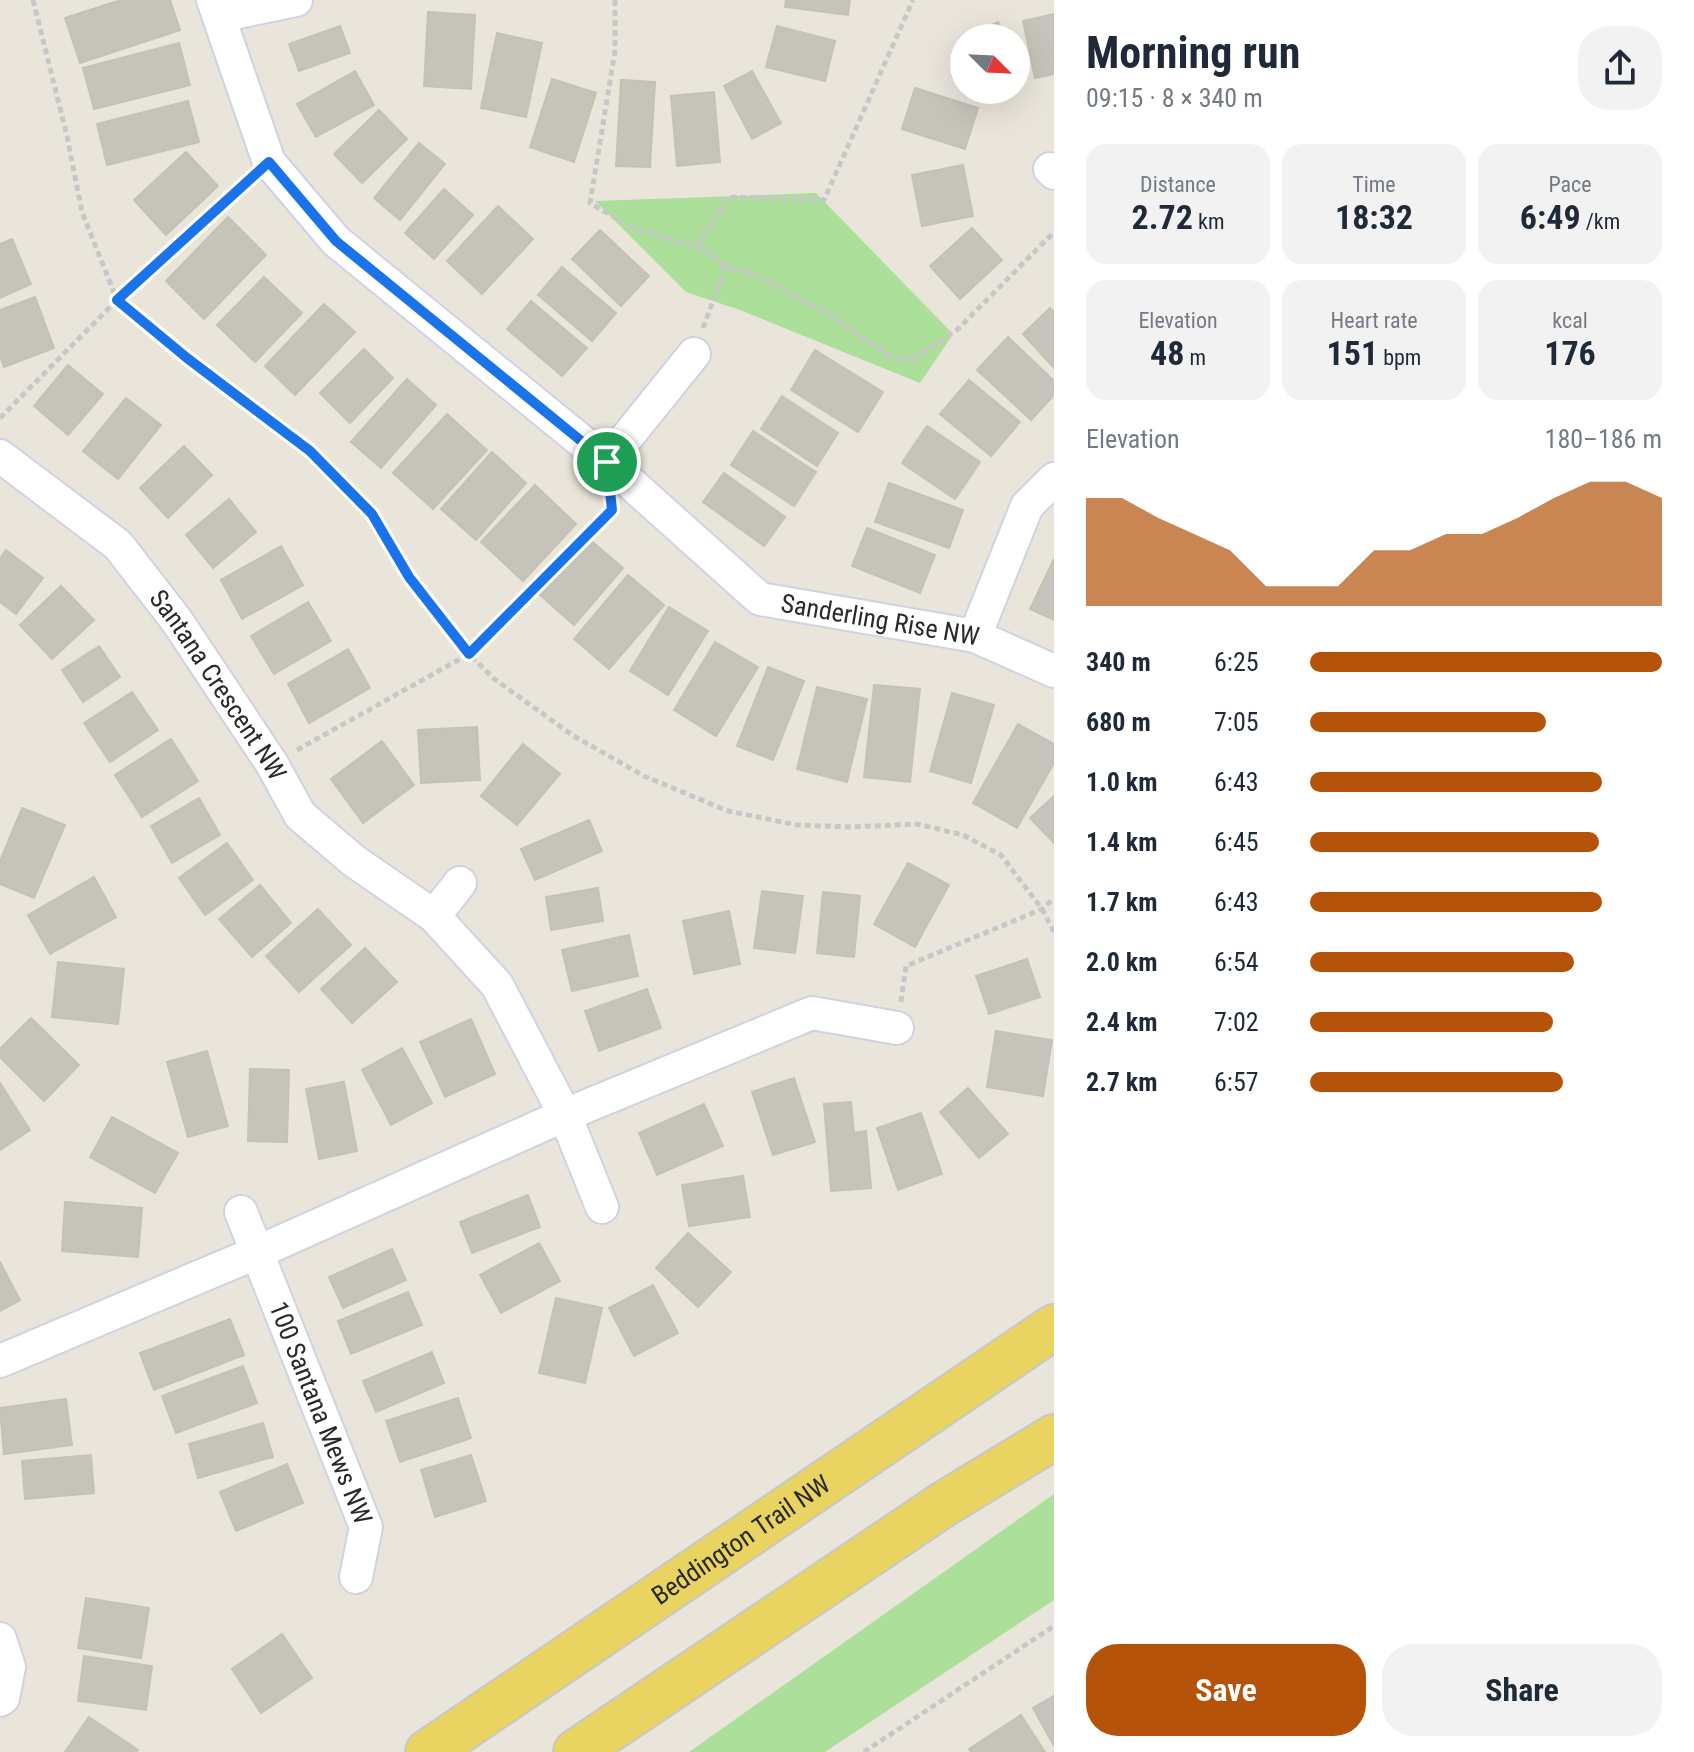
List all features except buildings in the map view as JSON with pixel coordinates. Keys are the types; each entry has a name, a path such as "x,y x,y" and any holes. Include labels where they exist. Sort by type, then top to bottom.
{"main road":[{"name":"Beddington Trail NW","path":"428,1752 1054,1327"},
{"path":"576,1752 944,1504 1054,1437"}],"street":[{"path":"216,8 296,0"},
{"name":"Sanderling Rise NW","path":"216,8 269,162 336,241 607,462 760,599 975,636 1054,671"},
{"path":"607,462 694,354"},
{"name":"Santana Crescent NW","path":"0,456 118,545 177,621 272,764 300,815 354,861 434,916 497,985 565,1115 602,1207"},
{"path":"975,636 1027,506 1054,479"},
{"path":"434,916 460,883"},
{"path":"0,1361 258,1252 565,1115 812,1013 897,1028"},
{"path":"241,1212 258,1252"},
{"name":"100 Santana Mews NW","path":"258,1252 366,1527 356,1577"},
{"path":"0,1639 9,1667 0,1700"}],"path":[{"path":"33,0 67,136 82,212 117,300 187,358 310,451 372,514 409,577 469,654 493,678 572,735 644,776 728,811 797,825 851,827 917,824 963,835 1001,855 1042,909 1054,932"},
{"path":"615,0 615,51 590,203 636,230 697,246 726,266 752,273 835,318 891,357 912,360 958,329 1054,232"},
{"path":"697,246 729,197 824,200 913,0"},
{"path":"0,418 117,300 269,162"},
{"path":"694,354 726,266"},
{"path":"272,764 469,654 612,510 607,462"},
{"path":"897,1028 906,966 1042,909 1054,898"},
{"path":"864,1752 1054,1626"}],"green space":[{"path":"816,193 953,334 920,383 740,310 686,292 595,201"},
{"path":"1054,1494 1054,1600 825,1752 689,1752"}],"route":[{"path":"269,162 336,241 607,462 612,510 469,654 409,577 372,514 310,451 187,358 117,300 269,162"}]}
